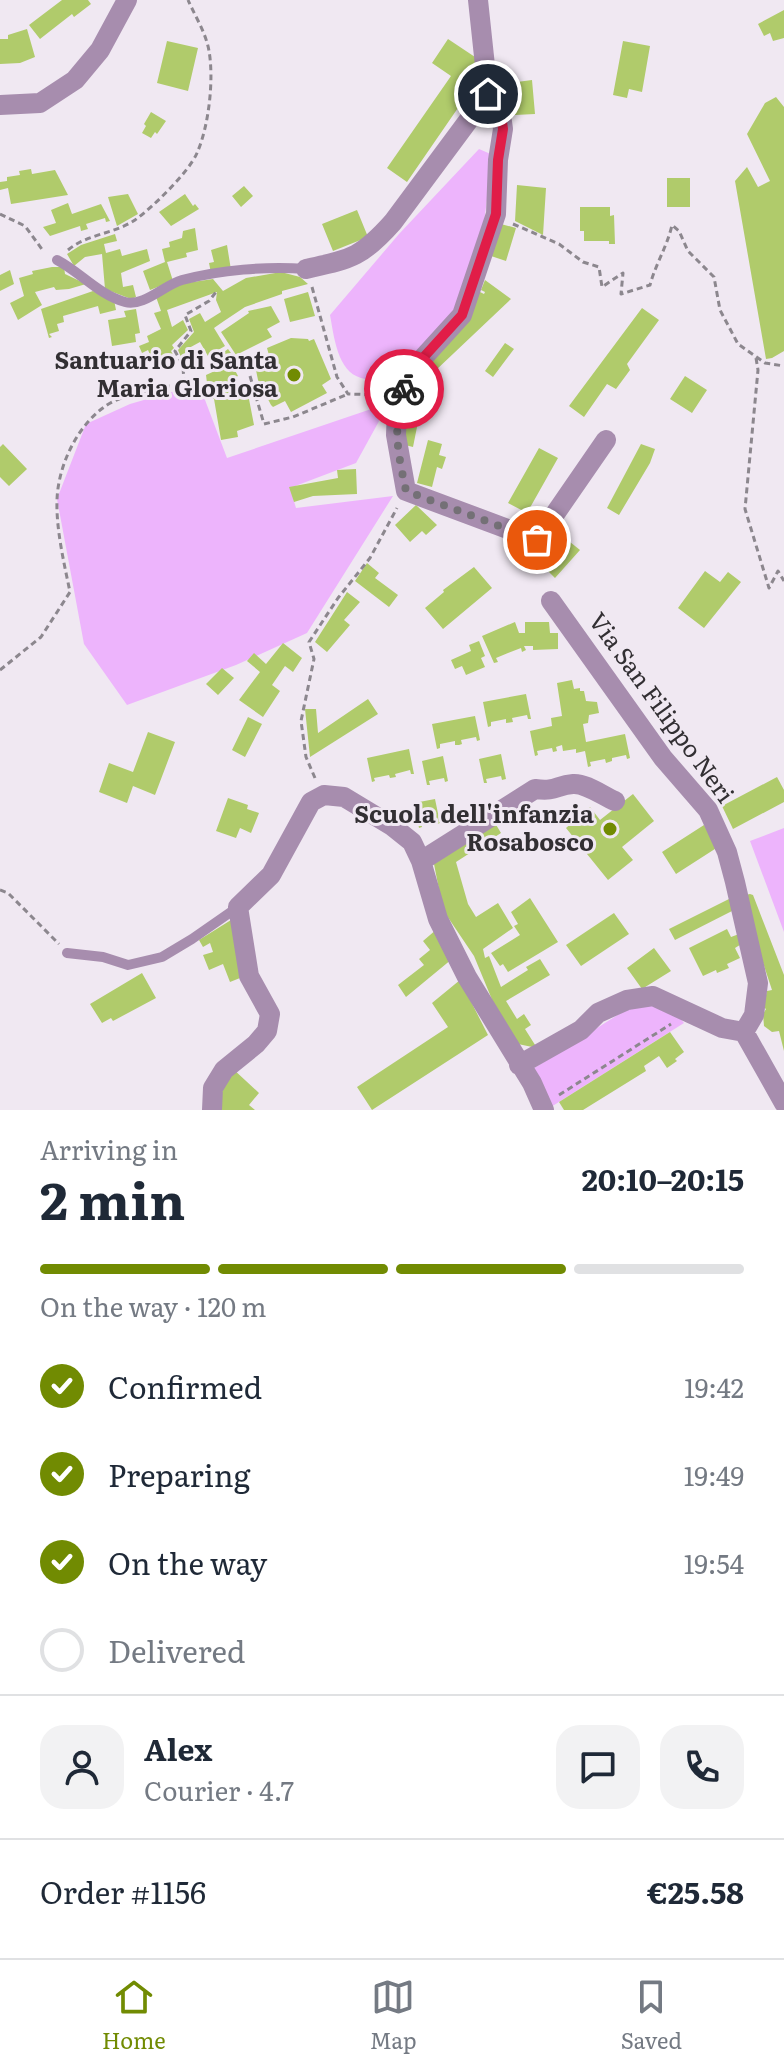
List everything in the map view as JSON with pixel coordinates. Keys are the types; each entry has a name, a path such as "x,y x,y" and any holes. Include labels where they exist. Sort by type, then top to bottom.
{"street":[{"path":"0,105 40,103 75,80 100,50 127,0"},
{"path":"478,0 488,94 500,108 503,129 498,160 496,214 462,315 412,370 397,410 396,435 406,491 537,540 606,440"},
{"path":"306,269 352,259 377,240 488,94"},
{"name":"Via San Filippo Neri","path":"551,601 663,758 708,810 727,852 758,983 754,1015 744,1032"},
{"path":"421,861 535,789 552,791 572,784 583,785 615,801"},
{"path":"212,1110 213,1088 224,1070 267,1031 270,1014 249,976 238,907 271,875 311,802 324,795 344,797 412,842 421,861 438,919 467,977 532,1083 543,1108"},
{"path":"519,1065 581,1030 598,1013 627,1000 653,996 722,1028 744,1032 784,1103"}],"lane":[{"path":"57,260 84,280 128,303 145,300 179,281 199,277 284,268 306,269"},
{"path":"67,953 103,957 128,965 162,957 238,907"}],"path":[{"path":"0,214 25,226 49,259 57,260 77,243 121,228 138,218 181,175 196,155 203,134 212,77 209,48 188,0"},
{"path":"496,214 559,244 583,262 599,267 602,287 623,273 621,294 650,285 657,260 668,246 672,225 679,231 688,251 714,277 720,310 738,344 765,363 784,366"},
{"path":"306,269 322,317 327,349 337,377 348,394"},
{"path":"0,670 41,637 70,592 57,499 66,460 81,429 108,405 145,390 184,383 183,366 175,351 191,331 185,315 209,301 216,292"},
{"path":"756,356 758,370 745,509 769,588 778,571 784,581"},
{"path":"250,376 264,424 293,417 348,394 402,395"},
{"path":"315,778 306,757 301,721 314,659 309,642 370,558 406,491"},
{"path":"0,890 8,893 67,953"},
{"path":"543,1108 669,1025"}],"shaded area":[{"path":"479,149 493,155 482,237 451,322 395,381 365,379 353,374 338,352 330,315 399,234"},
{"path":"199,384 227,458 389,403 356,463 290,488 296,508 393,496 307,633 236,665 127,705 84,644 57,499 86,424 130,404"},
{"path":"784,828 784,932 750,841"},
{"path":"668,1003 684,1023 551,1107 534,1068 627,1009"}],"building":[{"path":"62,0 88,0 91,4 74,17 72,14 40,39 29,25"},
{"path":"784,10 784,38 773,41 770,33 764,36 758,24"},
{"path":"27,29 35,57 20,63 0,64 0,39 8,39 8,35"},
{"path":"448,39 478,59 462,82 471,89 407,182 387,168 451,76 432,63"},
{"path":"167,41 198,48 188,91 157,83"},
{"path":"623,41 650,46 642,92 629,89 627,98 613,95"},
{"path":"532,80 535,114 515,115 517,82"},
{"path":"776,97 784,107 784,351 766,359 735,181 747,167 758,187 770,181 747,134 765,103"},
{"path":"151,112 166,121 151,138 142,133"},
{"path":"31,169 32,174 55,170 68,195 11,204 8,188 0,190 0,182 7,181 7,177 20,175 19,171"},
{"path":"667,178 690,178 690,207 667,207"},
{"path":"517,185 546,188 543,235 515,221"},
{"path":"244,186 253,196 241,207 232,196"},
{"path":"128,194 138,214 117,226 108,197"},
{"path":"185,194 199,209 171,226 159,212"},
{"path":"68,203 72,214 101,204 110,221 106,222 105,218 86,224 88,229 81,231 80,226 50,236 43,227 56,223 51,210"},
{"path":"580,207 610,207 610,216 614,215 615,244 609,244 609,241 584,241 584,231 580,231"},
{"path":"357,210 368,237 333,251 322,224"},
{"path":"501,224 516,228 506,261 491,256"},
{"path":"195,228 198,250 186,253 187,257 167,262 173,281 150,290 143,271 165,262 162,249 170,247 169,242 182,238 183,231"},
{"path":"115,234 117,241 104,244 106,253 120,249 122,256 147,249 150,261 121,273 123,287 133,285 136,297 131,299 105,289 102,254 85,257 74,266 67,254 81,245"},
{"path":"227,245 231,270 211,273 209,263 214,262 211,250"},
{"path":"64,267 65,274 86,284 35,292 42,305 18,320 10,303 24,296 19,278 33,274 32,271"},
{"path":"10,270 14,284 0,291 0,275"},
{"path":"281,272 300,277 308,284 245,307 214,328 225,346 208,356 200,342 189,348 193,356 183,362 178,350 194,332 189,319 200,313 205,322 221,312 216,300 217,292 167,310 172,327 183,320 188,330 172,345 174,348 171,351 177,362 157,370 148,350 142,353 139,346 149,342 147,336 161,329 154,313 161,311 155,294 186,283 213,279 223,291 246,278"},
{"path":"485,280 511,299 435,371 424,392 413,447 401,444 400,432 412,382 480,292 484,294 481,290"},
{"path":"93,291 114,300 116,310 100,314 98,306 63,316 64,322 57,324 59,331 49,334 52,337 49,338 41,309"},
{"path":"308,292 315,316 290,322 284,299"},
{"path":"271,306 280,322 267,329 272,337 236,355 221,332 248,311"},
{"path":"642,308 659,320 627,364 630,370 616,389 607,384 584,417 569,406"},
{"path":"136,309 140,333 135,334 136,342 112,346 108,320 126,317 124,311"},
{"name":"Santuario di Santa Maria Gloriosa","path":"291,338 314,339 331,379 322,385 327,393 291,412 285,401 273,407 271,405 258,380 255,365 270,359 267,348"},
{"path":"505,343 514,349 493,377 485,371"},
{"path":"228,349 234,357 229,359 238,376 229,380 232,396 248,394 254,425 237,431 238,437 221,440 214,399 209,399 205,383 206,375 217,370 212,361"},
{"path":"685,376 707,390 692,413 670,399"},
{"path":"428,440 442,444 439,455 446,457 442,469 437,467 432,487 417,483"},
{"path":"3,444 27,469 9,486 0,477 0,447"},
{"path":"641,444 655,449 619,515 607,508"},
{"path":"539,448 558,458 527,513 508,503"},
{"path":"356,469 357,494 313,496 294,502 289,487 338,478 337,470"},
{"path":"416,505 437,525 426,535 422,531 410,542 395,525"},
{"path":"570,542 580,550 555,578 544,567 551,560 547,556 554,549 559,553"},
{"path":"367,563 379,573 375,578 398,595 389,607 355,581"},
{"path":"474,567 492,588 443,629 425,608"},
{"path":"705,571 720,582 728,572 741,582 704,628 678,608"},
{"path":"347,592 360,602 344,620 350,625 327,652 315,642"},
{"path":"515,622 519,633 525,633 525,622 549,622 550,633 558,633 558,649 533,650 533,646 524,646 526,650 522,652 521,648 508,653 496,658 498,662 494,663 482,636"},
{"path":"479,641 485,656 481,658 485,667 466,675 462,666 455,669 451,660 471,651 469,645"},
{"path":"283,643 302,658 293,672 285,666 272,685 280,691 263,717 239,700 260,672 247,661 254,653 266,664"},
{"path":"222,668 234,678 218,695 206,684"},
{"path":"572,680 574,689 584,691 586,701 597,702 599,713 589,715 588,723 583,724 586,742 625,734 630,758 627,759 626,755 612,758 606,763 605,759 590,762 591,766 588,767 585,751 563,751 562,745 553,752 552,748 537,751 538,755 535,756 530,731 552,726 551,718 562,716 557,683"},
{"path":"526,694 531,719 527,715 512,718 513,722 506,723 506,719 491,722 488,727 483,702"},
{"path":"368,699 378,714 310,757 305,709 316,709 318,733"},
{"path":"475,716 480,740 477,741 476,737 461,740 462,744 459,745 455,745 455,741 440,744 437,749 432,724"},
{"path":"248,717 262,724 245,757 232,750"},
{"path":"148,732 175,742 155,795 133,786 127,803 99,792 109,763 133,772"},
{"path":"409,749 414,774 410,770 395,774 396,777 374,778 372,782 367,758"},
{"path":"501,754 506,779 502,780 501,776 486,779 487,783 484,783 479,759"},
{"path":"443,756 448,781 445,782 444,778 429,781 430,785 427,785 422,761"},
{"path":"777,777 784,790 784,802 733,829 722,806"},
{"path":"633,794 654,821 622,847 633,860 608,880 566,828 590,807 600,820"},
{"path":"228,798 248,805 247,809 259,813 251,833 240,828 236,838 216,831"},
{"path":"435,799 440,823 437,824 436,820 421,823 422,827 419,828 414,803"},
{"path":"495,823 501,833 456,862 468,904 476,917 498,903 513,928 483,949 485,958 489,956 501,987 540,959 550,975 506,1001 517,1019 524,1014 531,1025 525,1029 537,1048 518,1044 493,1002 474,956 443,910 434,864"},
{"path":"704,825 718,847 676,874 662,852"},
{"path":"750,894 784,975 784,1051 779,1031 772,1032 764,1026 766,1009 763,1007 767,991 772,990 741,896"},
{"path":"530,898 558,942 508,972 491,953 520,935 511,912"},
{"path":"729,899 734,910 675,940 669,929"},
{"path":"614,913 629,934 581,966 566,945"},
{"path":"231,920 245,976 230,982 223,964 209,970 203,955 213,952 210,943 203,947 199,940"},
{"path":"437,929 452,959 406,997 398,985 424,965 419,959 430,950 423,941"},
{"path":"727,929 731,937 739,934 743,943 735,948 740,958 727,964 729,968 703,976 689,948"},
{"path":"654,948 671,971 642,989 627,968"},
{"path":"142,973 156,998 113,1021 111,1018 102,1023 90,1004"},
{"path":"460,980 488,1035 372,1110 357,1087 448,1027 432,1003"},
{"path":"670,1032 684,1052 675,1059 677,1061 667,1068 659,1056 644,1066 646,1071 583,1110 564,1110 559,1102"},
{"path":"232,1068 259,1093 249,1105 255,1110 218,1110 218,1096"}],"way so far":[{"path":"404,389 397,410 396,435 406,491 537,540"}],"place":[{"name":"Santuario di Santa Maria Gloriosa","path":"294,375"},
{"name":"Scuola dell'infanzia Rosabosco","path":"610,829"}],"route":[{"path":"404,389 412,370 449,333 462,315 496,214 498,160 503,129 500,108 488,94"}]}
